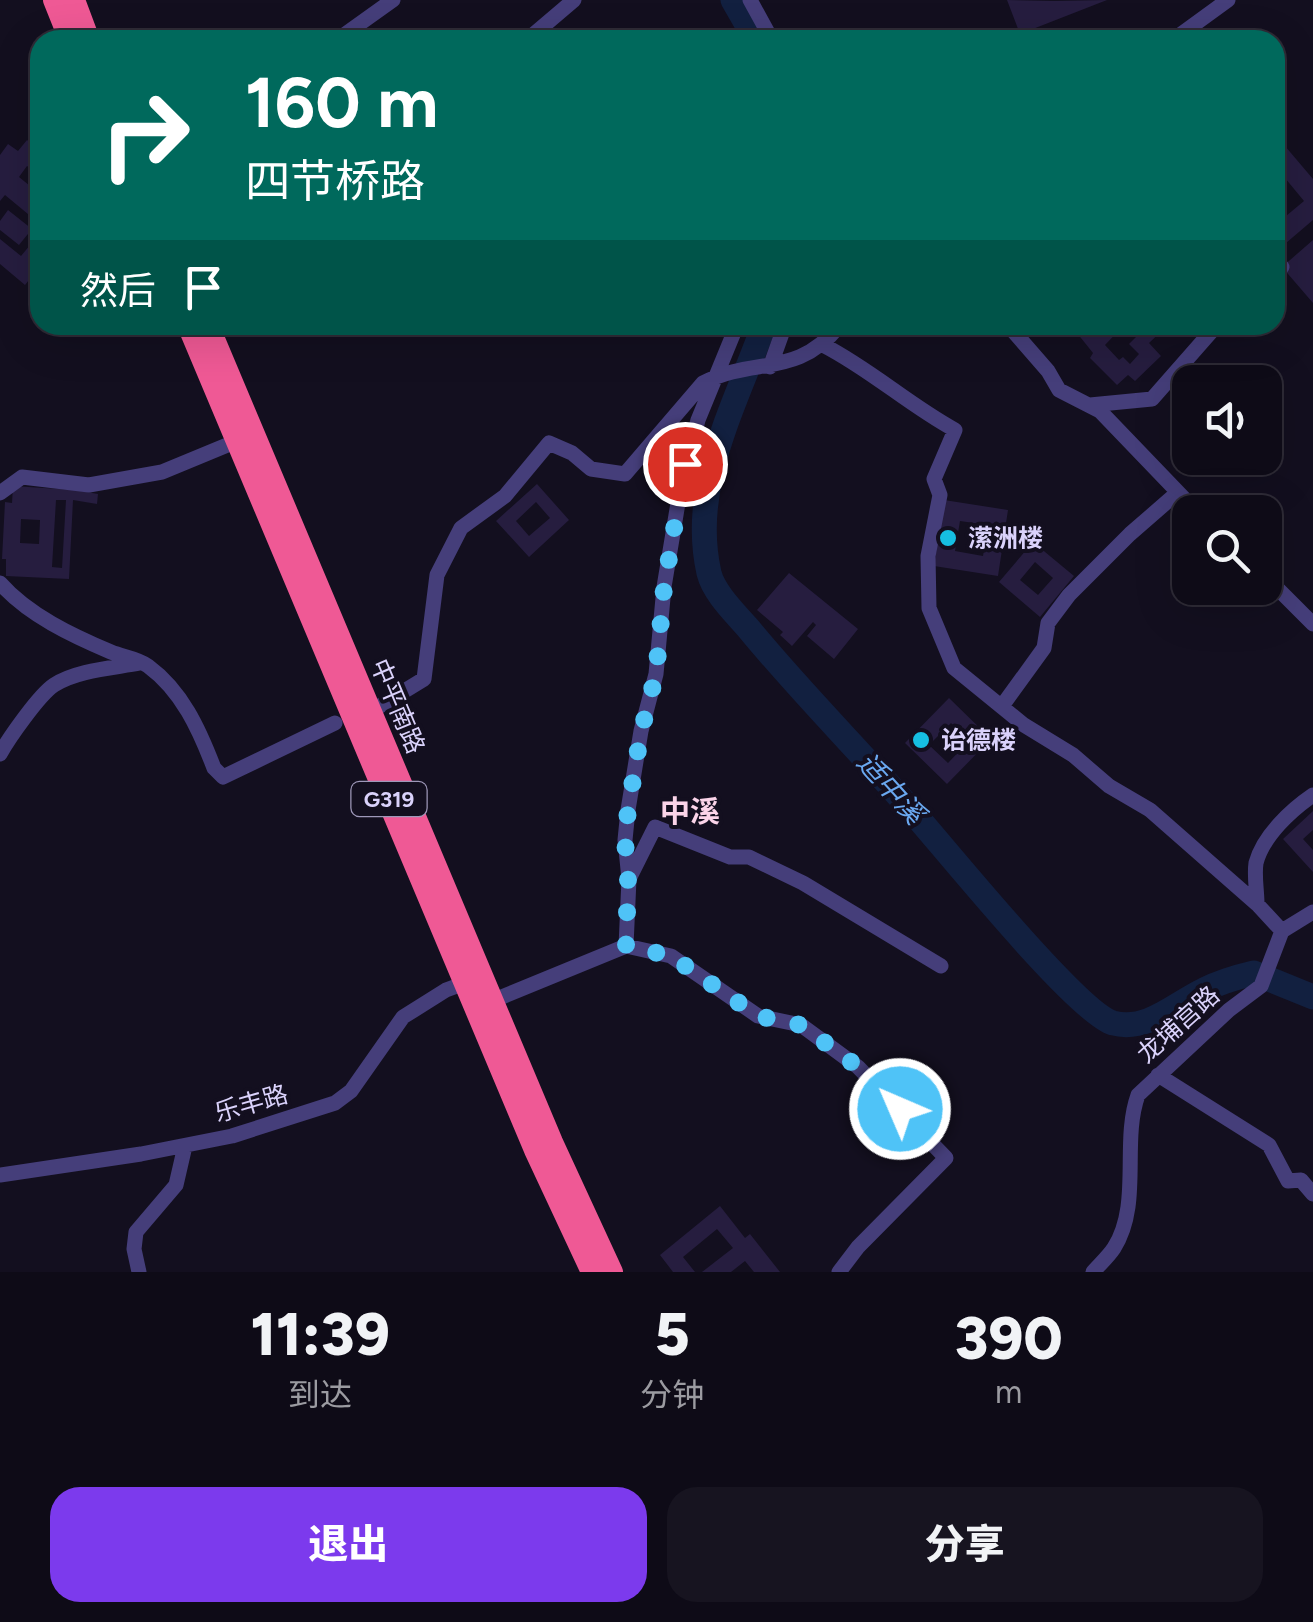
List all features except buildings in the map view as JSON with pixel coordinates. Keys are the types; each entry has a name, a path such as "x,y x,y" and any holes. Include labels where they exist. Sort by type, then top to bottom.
{"highway":[{"path":"54,0 66,30"},
{"path":"74,0 86,30"},
{"name":"G319","path":"192,335 535,1150 592,1272"},
{"name":"中平南路","path":"212,335 552,1142 612,1272"}],"street":[{"path":"351,30 393,0"},
{"path":"539,30 574,0"},
{"path":"750,0 766,30"},
{"path":"1187,30 1228,0"},
{"path":"626,946 625,840 632,779 656,674 664,588 681,485 698,420 733,335"},
{"path":"770,366 781,335"},
{"path":"370,712 424,679 437,575 461,528 504,496 549,443 591,468 625,474 703,383 716,376 800,358 823,345 832,335"},
{"path":"1002,706 1044,648 1048,623 1068,595 1176,494 1100,411 1060,390 1017,335"},
{"path":"1088,405 1152,399 1208,335"},
{"path":"823,345 852,360 917,410 955,430 934,479 940,495 928,556 929,608 954,668 1024,725 1073,755 1109,786 1150,810 1257,904 1282,931 1313,912"},
{"path":"0,492 22,477 89,485 162,472 237,441"},
{"path":"0,583 14,598 47,619 114,653 144,662 182,698 214,768 223,777 335,723"},
{"path":"1282,593 1313,624"},
{"path":"0,754 51,686 109,666 144,662"},
{"path":"1257,904 1255,866 1261,851 1277,826 1313,795"},
{"path":"628,880 655,828 670,831 730,857 749,857 803,883 942,966"},
{"name":"龙埔宫路","path":"1093,1272 1116,1246 1129,1198 1132,1113 1138,1095 1261,986 1282,931"},
{"path":"492,1001 626,946 671,956 758,1016 801,1025 858,1067 946,1158 858,1247 839,1272"},
{"name":"乐丰路","path":"0,1175 232,1136 335,1103 351,1090 403,1017 465,983"},
{"path":"1158,1074 1270,1146 1288,1180 1301,1180 1313,1194"},
{"path":"140,1272 134,1249 136,1232 176,1185 185,1146"}],"waterway":[{"name":"适中溪","path":"733,0 750,30"},
{"name":"适中溪","path":"760,335 718,446 705,508 709,573 726,602 1008,924 1095,1012 1113,1023 1138,1023 1161,1015 1210,987 1254,973 1313,997"}],"place":[{"name":"潆洲楼","path":"948,538"},
{"name":"诒德楼","path":"921,740"}],"district":[{"name":"中溪","path":"690,812"}],"route":[{"path":"685,464 664,588 656,674 628,810 626,946 671,956 758,1016 801,1025 858,1067 900,1109"}]}
